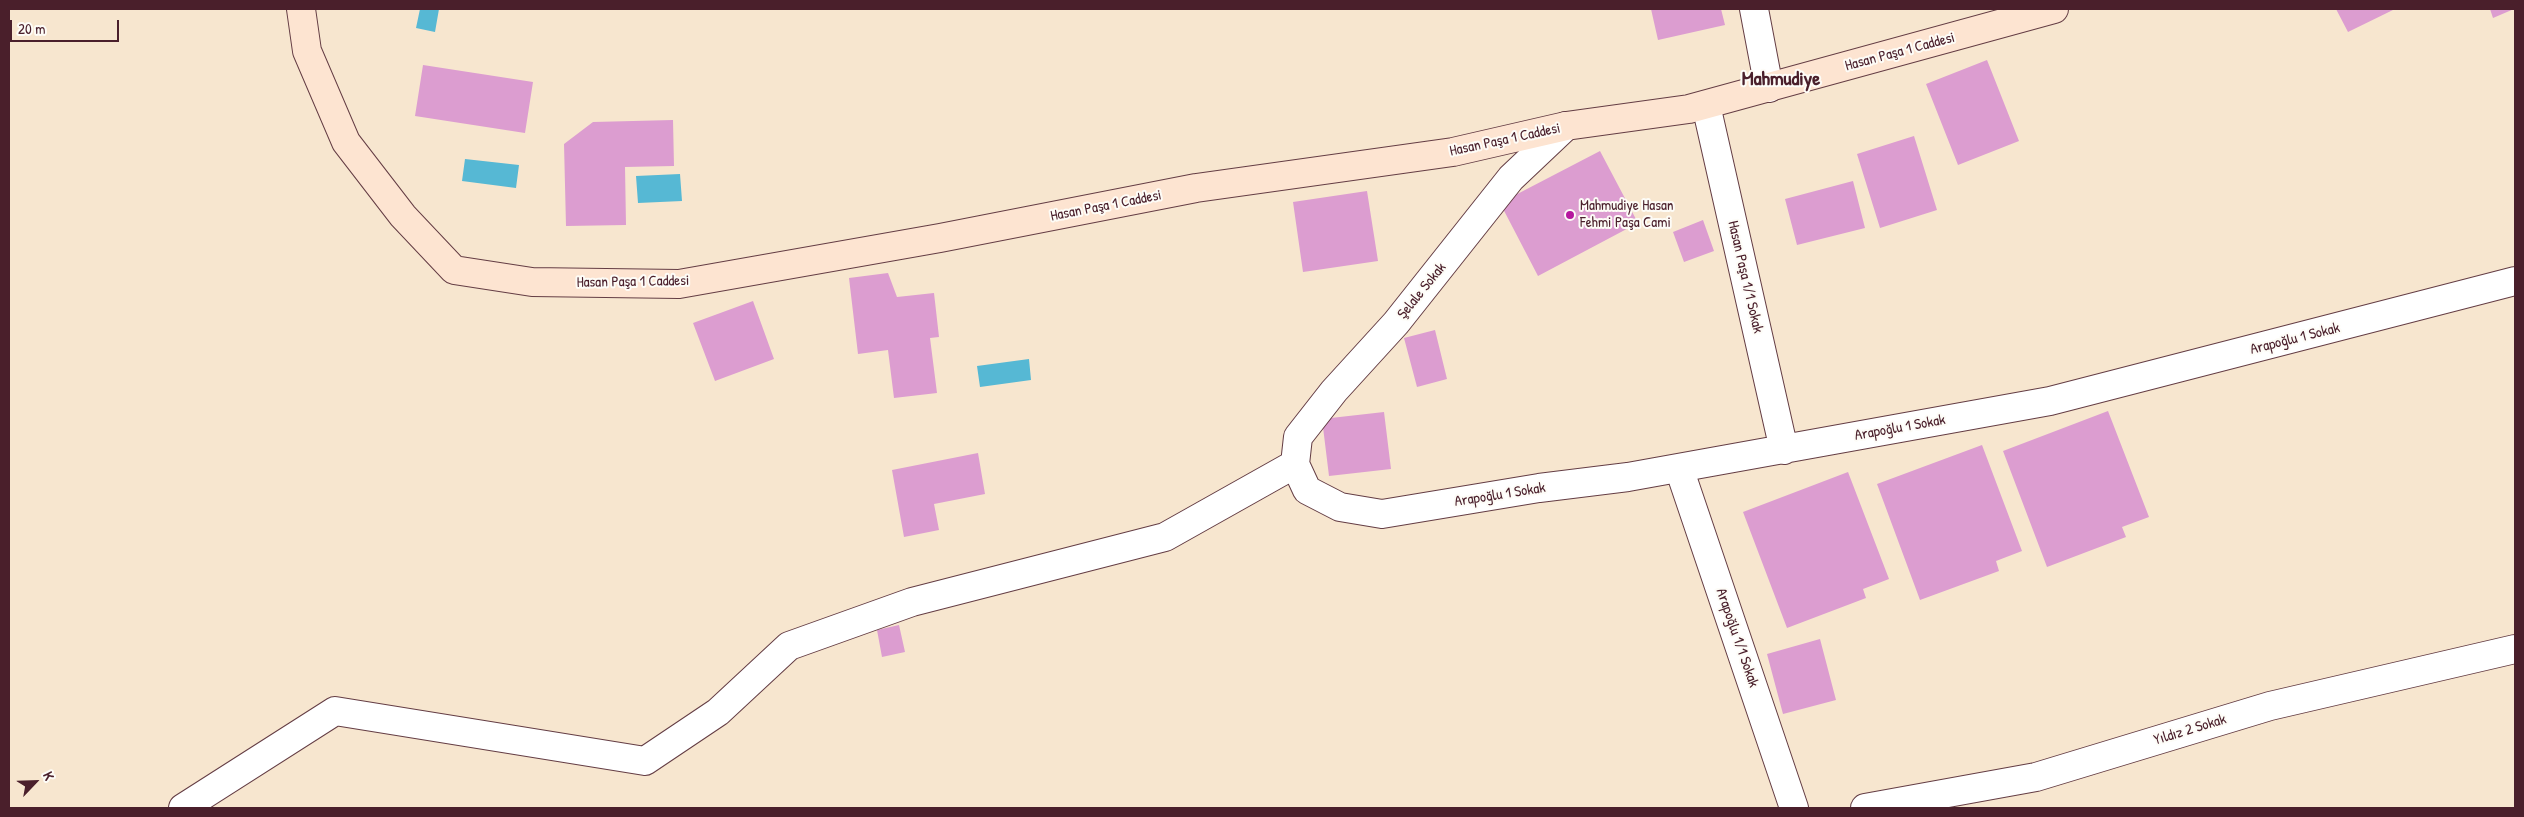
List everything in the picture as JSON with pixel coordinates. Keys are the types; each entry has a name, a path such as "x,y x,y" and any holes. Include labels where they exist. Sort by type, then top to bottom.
{"street":[{"name":"Hasan Paşa 1 Caddesi","path":"301,9 307,51 346,142 403,216 454,270 532,282 679,284 950,236 1196,188 1453,152 1566,126 1689,109 2054,9"},
{"path":"1754,9 1769,88"},
{"name":"Hasan Paşa 1/1 Sokak","path":"1706,105 1784,450"},
{"name":"Şelale Sokak","path":"1295,464 1298,437 1328,399 1396,323 1511,178 1566,126"},
{"name":"Arapoğlu 1 Sokak","path":"1295,464 1307,490 1340,507 1382,514 1679,468 2050,401 2515,281"},
{"path":"183,808 335,712 645,761 718,712 789,646 912,602 1165,537 1295,464"},
{"name":"Arapoğlu 1/1 Sokak","path":"1679,468 1794,808"},
{"name":"Yıldız 2 Sokak","path":"1865,808 1902,805 2036,777 2270,706 2515,649"}],"water":[{"path":"420,9 439,9 435,32 416,28"},
{"path":"465,159 519,165 516,188 462,181"},
{"path":"680,174 682,201 638,203 636,176"},
{"path":"1029,359 1031,380 980,387 977,366"}],"building":[{"path":"1651,9 1721,9 1725,25 1658,40"},
{"path":"2336,9 2395,9 2348,32"},
{"path":"2490,9 2514,9 2493,18"},
{"path":"1987,60 2019,141 1958,165 1926,84"},
{"path":"423,65 533,82 525,133 415,116"},
{"path":"673,120 674,166 625,167 626,225 566,226 564,144 593,122"},
{"path":"1914,136 1937,210 1880,228 1857,154"},
{"name":"Mahmudiye Hasan Fehmi Paşa Cami","path":"1600,151 1638,223 1538,276 1500,203"},
{"path":"1853,181 1865,228 1797,245 1785,199"},
{"path":"1367,191 1378,261 1303,272 1293,202"},
{"path":"1703,220 1714,251 1684,262 1673,232"},
{"path":"888,273 897,297 934,293 939,337 930,338 937,393 894,398 888,350 858,354 849,278"},
{"path":"753,301 774,359 715,381 693,323"},
{"path":"1435,330 1447,379 1417,387 1404,338"},
{"path":"2108,411 2149,517 2122,527 2126,537 2047,567 2003,451"},
{"path":"1384,412 1391,469 1329,476 1322,419"},
{"path":"1982,445 2022,551 1996,561 1999,571 1920,600 1877,484"},
{"path":"978,453 985,494 934,504 939,530 904,537 892,470"},
{"path":"1848,472 1889,579 1863,589 1866,598 1787,628 1743,512"},
{"path":"899,625 905,652 882,657 877,630"},
{"path":"1820,639 1836,700 1783,714 1767,654"}],"place":[{"name":"Mahmudiye Hasan Fehmi Paşa Cami","path":"1570,215"}],"district":[{"name":"Mahmudiye","path":"1781,80"}]}
